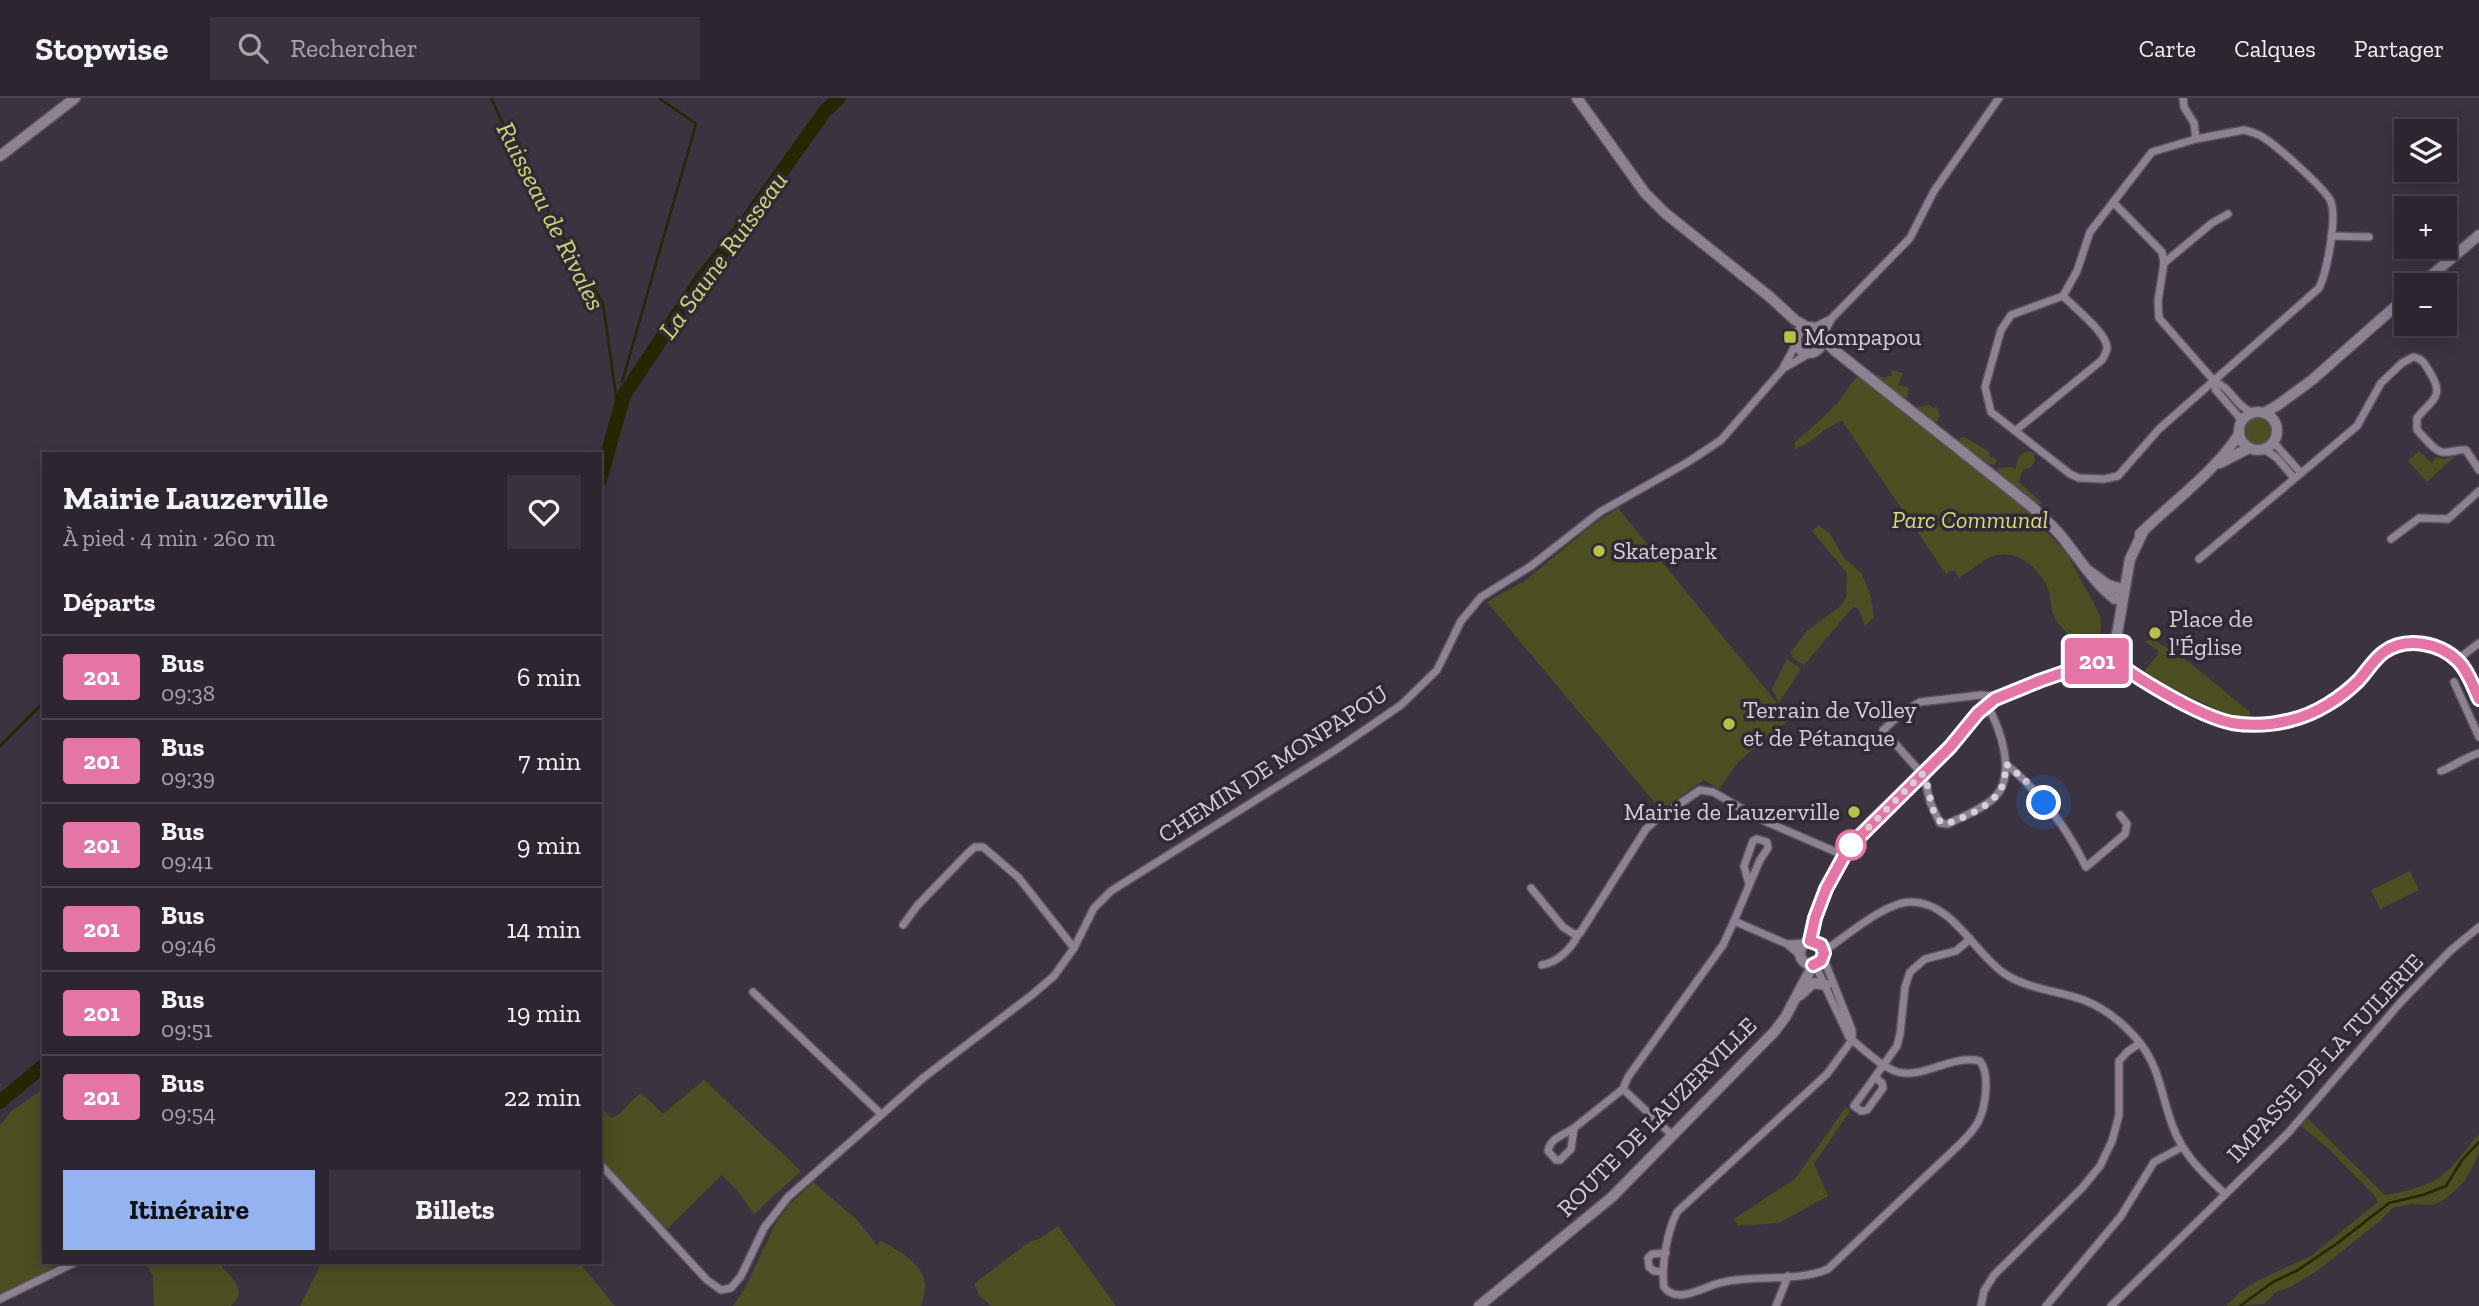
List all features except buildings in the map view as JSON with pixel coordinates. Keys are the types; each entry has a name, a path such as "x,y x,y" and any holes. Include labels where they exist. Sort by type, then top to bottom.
{"street":[{"path":"0,156 75,98"},
{"path":"1577,98 1617,156 1665,213 2031,506 2060,534 2089,571 2120,594"},
{"path":"1796,340 1816,332 1832,318 1910,238 1934,191 1999,98"},
{"path":"2183,98 2184,107 2194,122 2196,139"},
{"path":"2244,130 2261,135 2284,153 2331,201 2331,236 2326,275 2319,288 2159,429 2118,476 2104,479 2079,478 2070,474 1991,412 1984,387 2001,330 2011,315 2063,296 2077,271 2090,232 2113,202 2152,152 2196,139 2244,130"},
{"path":"2113,202 2162,252 2164,263 2158,301 2159,318 2215,382 2222,384 2245,410 2271,417 2275,424"},
{"path":"2164,263 2212,223 2228,214"},
{"path":"2434,273 2479,235"},
{"path":"2331,236 2369,237"},
{"path":"2015,431 2102,360 2107,349 2101,332 2063,296"},
{"path":"1991,702 2085,665 2108,647 2119,625 2120,594 2130,559 2143,532 2231,446 2240,428 2258,412 2278,405 2301,388 2394,307"},
{"path":"1785,311 1794,326 1800,351 1845,358"},
{"path":"1812,353 1820,348 1816,332"},
{"name":"CHEMIN DE MONPAPOU","path":"602,1166 707,1280 717,1288 726,1290 741,1276 764,1228 777,1210 881,1114 1054,976 1074,948 1094,908 1111,891 1334,751 1401,705 1437,670 1461,621 1481,597 1531,566 1600,512 1711,447 1738,423 1783,370 1796,340"},
{"name":"CHEMIN DE MONPAPOU","path":"1783,370 1812,353"},
{"path":"2199,559 2357,426 2381,383 2402,363 2413,357 2423,361 2436,381 2437,391 2435,400 2417,418 2417,430 2426,437 2431,446 2441,452 2466,450 2479,470"},
{"path":"2215,382 2215,389 2239,416 2242,442 2249,448"},
{"path":"2264,449 2274,440 2277,417 2301,388"},
{"path":"2274,440 2297,475"},
{"path":"2206,472 2249,448 2264,449 2297,475"},
{"path":"2391,540 2418,518 2448,519 2479,491"},
{"path":"2108,647 2119,649 2124,666 2135,675 2210,715 2232,723 2253,725 2290,720 2312,713 2352,687 2380,654 2397,645 2411,643 2443,650 2457,660 2479,699"},
{"path":"2457,660 2479,643"},
{"path":"2454,682 2479,737"},
{"path":"1800,957 1802,946 1808,942 1826,889 1843,855 1859,836 1922,774 1950,747 1991,702 1993,696 1920,702 1903,712 1883,730 1922,774 1937,818 1940,823 1948,824 1988,803 2002,787 2006,764 1991,702"},
{"path":"2441,771 2479,753"},
{"path":"2006,764 2026,781 2065,828 2087,867 2125,834 2127,824 2120,815"},
{"path":"1542,965 1560,957 1572,946 1646,829 1700,790 1713,792 1762,820 1843,855"},
{"path":"1574,1128 1571,1149 1560,1160 1556,1160 1548,1151 1553,1140 1574,1128 1623,1089 1723,945 1768,848 1767,842 1757,839 1753,841 1744,862 1749,884"},
{"path":"903,925 917,906 967,854 975,847 983,847 1018,877 1074,948"},
{"path":"1531,888 1563,927 1578,935"},
{"path":"1734,921 1787,944 1808,965 1831,946 1891,907 1911,902 1927,906 1943,915 2004,973 2021,982 2096,1005 2115,1017 2140,1043 2157,1074 2172,1126 2182,1147 2199,1169 2225,1194"},
{"name":"IMPASSE DE LA TUILERIE","path":"2110,1306 2301,1119 2426,975 2479,926"},
{"path":"1875,1077 1882,1083 1883,1088 1867,1110 1861,1111 1854,1106 1899,1040 1905,987 1910,972 1925,959 1956,951 1970,939"},
{"path":"1787,944 1818,942 1818,959 1846,1033 1852,1041 1895,1071 1908,1073 1961,1060 1980,1061 1985,1069 1984,1095 1978,1123 1961,1143 1835,1264 1820,1272 1726,1281 1682,1297 1667,1292 1663,1272 1671,1226 1677,1212 1819,1082 1852,1041 1852,1030 1818,959"},
{"name":"ROUTE DE LAUZERVILLE","path":"1792,1005 1800,977 1800,957"},
{"name":"ROUTE DE LAUZERVILLE","path":"1479,1306 1612,1197 1770,1037 1818,959"},
{"path":"1792,1005 1809,985 1826,985"},
{"path":"753,992 881,1114"},
{"path":"1981,1306 1984,1291 1994,1275 2082,1188 2100,1166 2112,1141 2119,1115 2119,1061 2140,1043"},
{"path":"1623,1089 1673,1136"},
{"path":"2046,1306 2121,1216 2154,1162 2182,1147"},
{"path":"1663,1272 1648,1267 1648,1258 1652,1254 1666,1253"},
{"path":"0,1299 72,1264"},
{"path":"1776,1306 1788,1276"},
{"name":"ROUTE DE LAUZERVILLE","path":"1489,1306 1513,1280"}],"green space":[{"name":"Parc Communal","path":"1891,370 1903,373 1898,385 1909,388 1907,397 1901,399 1918,412 1919,407 1937,407 1940,416 1937,421 1932,421 1936,434 1947,447 1954,446 1965,461 1969,453 1965,446 1959,444 1960,438 1964,437 1988,451 1991,458 1997,460 1994,465 1976,460 1997,473 1998,468 2013,467 2015,470 2019,456 2027,451 2034,453 2035,461 2030,468 2023,469 2019,482 2042,503 2028,509 2031,516 2066,552 2100,615 2098,640 2089,652 2067,663 2072,655 2073,643 2054,616 2044,582 2028,563 2021,559 2005,554 1997,555 1982,561 1959,578 1954,570 1946,574 1842,421 1795,449 1795,442 1841,399 1859,375 1870,381 1879,375 1883,378 1892,375"},
{"path":"2258,417 2268,421 2272,431 2268,441 2258,445 2248,441 2244,431 2248,421"},
{"path":"2419,451 2432,463 2436,457 2445,459 2455,456 2427,482 2408,461"},
{"path":"1618,508 1790,719 1739,761 1719,789 1704,780 1661,810 1487,602 1526,580 1591,526"},
{"path":"1819,525 1830,534 1844,558 1862,574 1871,597 1874,617 1865,626 1858,608 1853,607 1804,665 1790,653 1807,631 1841,606 1846,597 1847,573 1812,531"},
{"path":"2151,638 2184,658 2251,713 2248,717 2232,716 2142,674 2158,654 2158,650 2145,642"},
{"path":"1787,659 1801,669 1779,703 1772,689"},
{"path":"2410,871 2419,890 2380,909 2371,890"},
{"path":"704,1080 801,1171 754,1214 722,1175 667,1229 602,1161 602,1108 611,1118 641,1093 663,1114"},
{"path":"42,1089 42,1264 54,1264 51,1269 0,1294 0,1125 13,1110"},
{"path":"1846,1107 1850,1111 1814,1164 1828,1196 1779,1223 1738,1226 1734,1219 1795,1179"},
{"path":"2307,1118 2385,1195 2417,1188 2439,1177 2455,1163 2479,1134 2479,1153 2464,1182 2444,1200 2432,1205 2411,1204 2392,1208 2380,1221 2317,1271 2276,1292 2264,1304 2226,1306 2240,1292 2259,1280 2311,1256 2378,1202 2328,1148 2301,1126"},
{"path":"813,1182 857,1220 877,1245 881,1241 914,1263 925,1283 921,1306 733,1306 745,1288 776,1223 789,1205"},
{"path":"1058,1226 1116,1306 991,1306 980,1296 974,1284 1029,1242 1039,1239"},
{"path":"146,1264 220,1264 236,1284 239,1295 230,1306 154,1306 153,1276"},
{"path":"321,1264 581,1264 615,1306 300,1306"}],"waterway":[{"name":"Ruisseau de Rivales","path":"491,98 533,186 603,303 619,418"},
{"path":"622,382 696,124 659,98"},
{"name":"La Saune Ruisseau","path":"602,473 624,395 702,278 743,226 825,111 839,98"},
{"path":"0,746 42,704"},
{"path":"0,1102 42,1067"},
{"path":"2240,1306 2273,1282 2298,1270 2339,1242 2389,1203 2446,1186 2462,1160 2479,1142"}],"bus line":[{"name":"201","path":"1813,965 1821,961 1824,953 1818,942 1810,941 1815,918 1836,868 1859,836 1950,747 1978,713 1995,699 2099,660 2106,654 2135,675 2186,704 2232,723 2267,724 2312,713 2352,687 2385,651 2411,643 2427,645 2450,654 2463,667 2479,699"}],"place":[{"name":"Mompapou","path":"1790,337"},
{"name":"Skatepark","path":"1599,551"},
{"name":"Place de l'Église","path":"2155,633"},
{"name":"Terrain de Volley et de Pétanque","path":"1729,724"},
{"name":"Mairie de Lauzerville","path":"1854,812"}],"route":[{"path":"1851,845 1922,774 1937,818 1944,824 1970,813 1995,797 2002,787 2006,764 2026,781 2044,803"}]}
